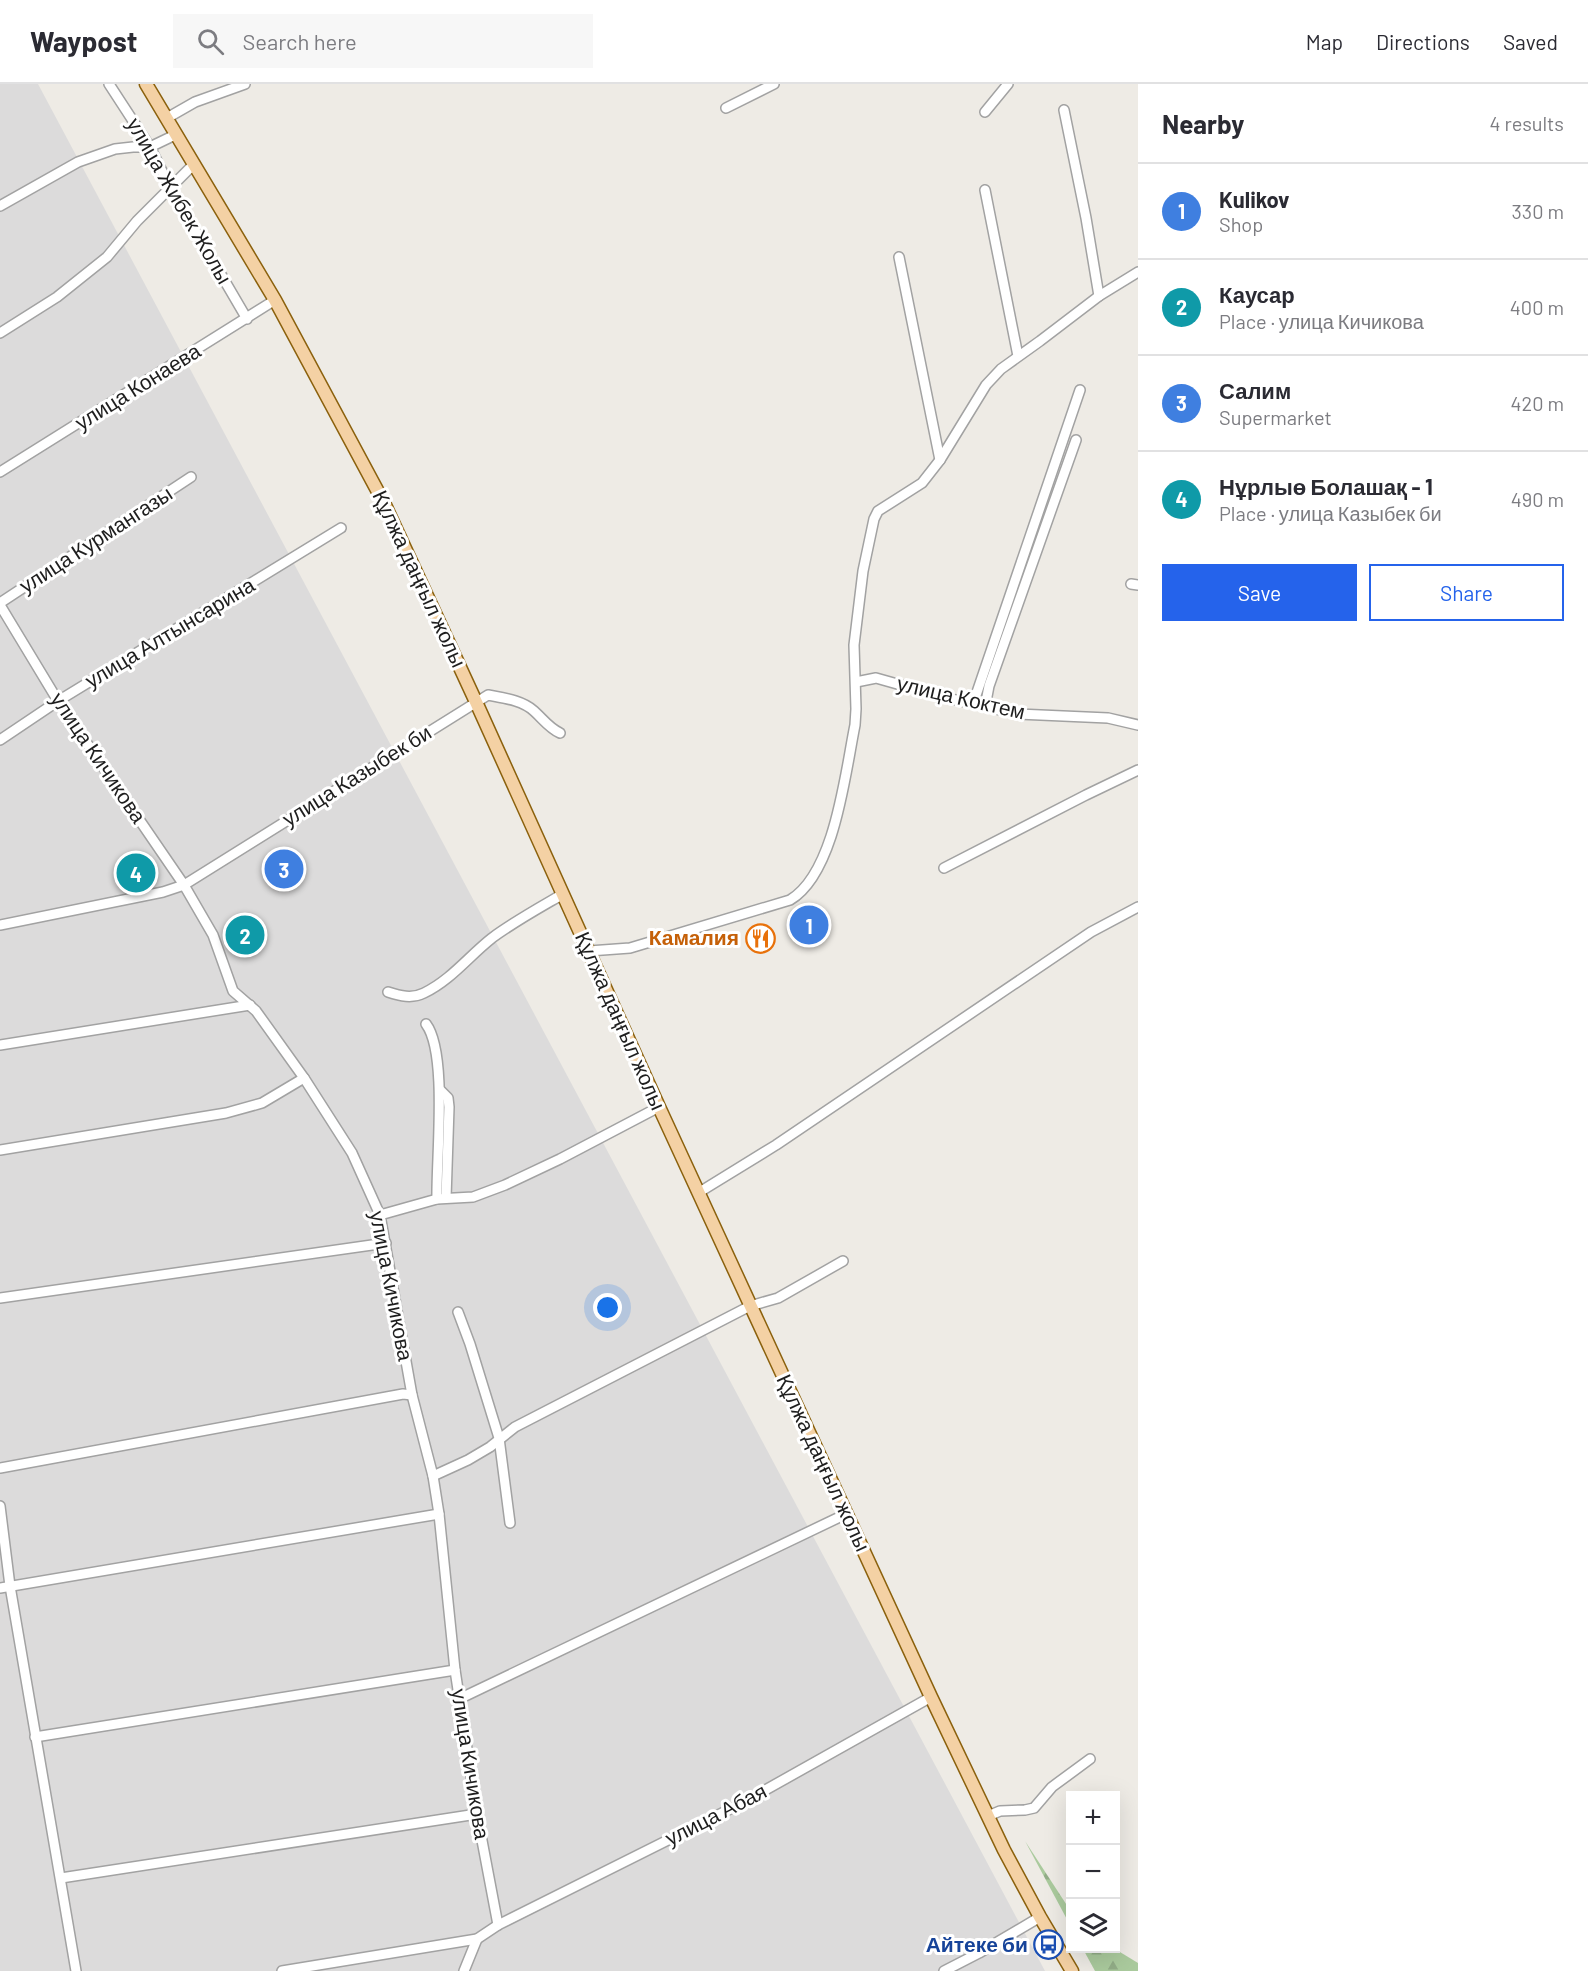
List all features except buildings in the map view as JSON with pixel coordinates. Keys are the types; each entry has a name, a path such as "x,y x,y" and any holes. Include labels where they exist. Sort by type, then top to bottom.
{"main road":[{"name":"Құлжа даңғыл жолы","path":"146,84 275,300 384,502 698,1193 931,1697 988,1816 1040,1917 1072,1971"}],"street":[{"name":"улица Жибек Жолы","path":"109,84 150,147 171,189 247,319"},
{"path":"167,118 195,102 245,84"},
{"path":"726,108 774,84"},
{"path":"985,112 1008,84"},
{"path":"1064,110 1099,296"},
{"path":"0,206 78,162 115,150 150,147 177,134"},
{"path":"0,333 57,297 107,257 137,221 194,164"},
{"path":"985,190 1018,356"},
{"path":"899,257 940,460"},
{"path":"589,951 630,948 789,900 800,894 817,871 836,820 855,725 854,645 863,571 874,519 878,511 922,483 940,460 986,385 1001,369 1099,296 1138,272"},
{"name":"улица Конаева","path":"0,472 275,300"},
{"path":"973,704 1080,390"},
{"path":"985,707 989,686 1076,440"},
{"name":"улица Курмангазы","path":"0,604 191,477"},
{"name":"улица Алтынсарина","path":"0,740 58,701 341,528"},
{"name":"улица Кичикова","path":"0,604 58,701 184,885 213,935 230,986 250,1005 304,1078 352,1153 380,1215 412,1395 433,1476 440,1514 459,1699 477,1814 498,1925"},
{"name":"улица Коктем","path":"856,682 876,678 1018,714 1108,718 1138,724"},
{"path":"476,702 488,695 513,700 532,709 552,729 560,733"},
{"name":"улица Казыбек би","path":"0,925 163,892 184,885 476,702"},
{"path":"944,868 1138,770"},
{"path":"388,992 400,996 416,996 424,993 448,977 514,923 563,894"},
{"path":"698,1193 776,1145 1091,932 1138,907"},
{"path":"0,1046 250,1005"},
{"path":"426,1024 432,1034 440,1090 442,1199"},
{"path":"0,1150 226,1113 262,1103 304,1078"},
{"path":"380,1215 442,1199 473,1197 505,1185 659,1107"},
{"path":"0,1298 386,1243"},
{"path":"433,1476 490,1447 515,1427 750,1306 778,1298 843,1261"},
{"path":"458,1312 499,1438 510,1523"},
{"path":"0,1468 403,1394 412,1395"},
{"path":"0,1506 10,1586 76,1971"},
{"path":"0,1588 440,1514"},
{"path":"459,1699 846,1514"},
{"path":"35,1737 455,1670"},
{"name":"улица Абая","path":"477,1939 498,1925 744,1802 931,1697"},
{"path":"988,1816 1000,1811 1034,1808 1052,1787 1090,1759"},
{"path":"61,1878 477,1814"},
{"path":"944,1971 1040,1917"},
{"path":"282,1971 477,1939"},
{"path":"464,1971 477,1939"}],"shaded area":[{"path":"0,84 38,84 1045,1971 0,1971"}],"green space":[{"path":"1025,1841 1066,1904 1066,1918"},
{"path":"1120,1952 1138,1963 1138,1971 1095,1971 1085,1953"}],"place":[{"name":"Салим","path":"284,869"},
{"name":"Нұрлыө Болашақ - 1","path":"136,873"},
{"name":"Kulikov","path":"809,925"},
{"name":"Каусар","path":"245,935"},
{"name":"Камалия","path":"760,938"},
{"name":"Айтеке би","path":"1049,1945"}]}
